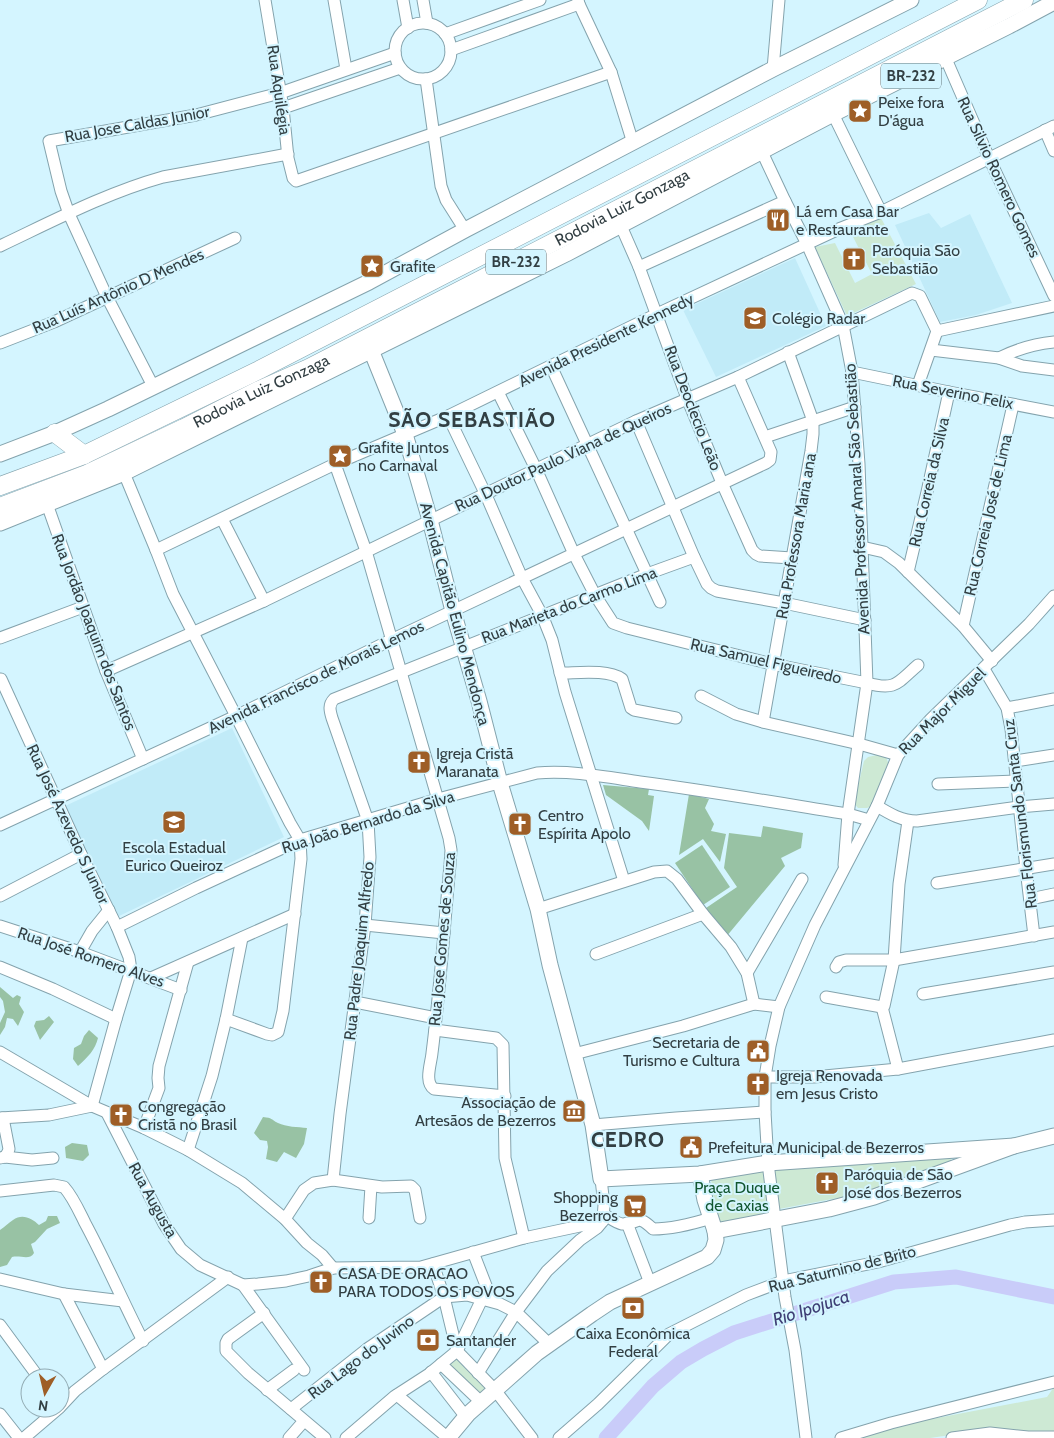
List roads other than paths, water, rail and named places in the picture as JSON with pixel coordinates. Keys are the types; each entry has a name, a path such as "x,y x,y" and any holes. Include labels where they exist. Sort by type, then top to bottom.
{"highway":[{"name":"Rodovia Luiz Gonzaga","path":"0,486 84,455 259,370 978,0"},
{"name":"Rodovia Luiz Gonzaga","path":"0,507 87,474 257,391 309,368 1024,0"},
{"path":"55,433 84,455"}],"main road":[{"path":"0,454 108,410 153,386 369,282 773,69 910,0"},
{"name":"BR-232","path":"124,473 566,254 833,114 946,59 1054,2"},
{"name":"Avenida Capitão Eulino Mendonça","path":"371,350 405,434 430,520 500,783 538,909 550,965 593,1125 601,1179"},
{"path":"0,522 124,473"},
{"path":"713,1224 775,1219 829,1209 874,1197 1014,1146 1054,1136"},
{"path":"601,1179 700,1174 768,1164 1014,1146"},
{"path":"448,1438 481,1402 549,1344 610,1302 707,1257 713,1250 716,1240 700,1174"}],"street":[{"name":"Rua Aquilégia","path":"265,0 288,154 294,180 297,181 432,134"},
{"path":"334,0 346,69"},
{"path":"402,0 408,28"},
{"path":"423,0 427,23"},
{"path":"501,0 503,12"},
{"path":"445,34 540,0"},
{"path":"773,69 779,0"},
{"path":"452,50 579,2 611,72 633,143"},
{"path":"427,23 434,25 450,41 451,58 442,73 426,79 416,78 400,68 396,61 396,46 398,39 408,28 427,23"},
{"path":"280,93 395,53"},
{"name":"Rua Silvio Romero Gomes","path":"946,59 989,158 1054,296"},
{"path":"282,108 400,68"},
{"path":"432,134 611,72"},
{"path":"426,79 432,134 442,192 465,230"},
{"name":"Rua Jose Caldas Junior","path":"153,386 107,297 69,214 61,192 49,143 50,140 196,115 280,93"},
{"path":"833,114 880,212"},
{"path":"1050,128 1054,151"},
{"name":"Avenida Presidente Kennedy","path":"156,550 335,464 448,416 657,314 841,228 880,212 1050,128"},
{"name":"Avenida Professor Amaral São Sebastião","path":"762,152 807,244 843,325 852,372 862,548 867,683 848,814 844,872"},
{"path":"0,246 122,190 163,177 288,154"},
{"path":"639,267 785,201"},
{"name":"Rua Deoclecio Leão","path":"620,226 639,267 687,398 748,542 756,554 766,557 792,558"},
{"name":"Rua Luís Antônio D Mendes","path":"0,343 54,322 235,238"},
{"name":"Rua Doutor Paulo Viana de Queiros","path":"106,672 264,601 430,520 486,495 587,444 738,376 912,293 920,296 937,331"},
{"path":"918,385 937,331 1054,306"},
{"path":"999,358 1025,347 1054,342"},
{"path":"931,350 999,358 1022,366 1054,370"},
{"name":"Rua Professora Maria ana","path":"763,722 813,434 812,421 788,352"},
{"path":"551,366 660,602"},
{"name":"Rua Severino Felix","path":"852,372 1054,412"},
{"path":"738,376 765,437 855,407"},
{"path":"498,392 595,596"},
{"name":"Rua Correia da Silva","path":"908,572 949,392"},
{"name":"Rua Correia José de Lima","path":"963,626 1013,404"},
{"path":"448,416 552,640 560,673 624,881"},
{"path":"636,421 671,507 707,584 711,588 739,596 784,603 865,620"},
{"name":"Avenida Francisco de Morais Lemos","path":"0,826 236,716 391,640 770,460 771,455 765,437"},
{"name":"Rua Jose Gomes de Souza","path":"335,464 366,551 402,672 451,850 435,1030 429,1075 430,1084 434,1090 505,1096"},
{"path":"124,473 173,594 300,840 301,859 295,914 283,1011 278,1032 272,1035 262,1033 226,1019"},
{"name":"Rua Jordão Joaquim dos Santos","path":"47,504 106,672 143,759"},
{"path":"222,519 264,601"},
{"name":"Rua Florismundo Santa Cruz","path":"862,548 884,552 891,556 963,626 988,665 1006,708 1011,729 1034,936"},
{"name":"Rua Marieta do Carmo Lima","path":"334,699 542,615 694,557"},
{"name":"Rua Samuel Figueiredo","path":"595,596 610,619 617,625 772,664 881,687 890,687 897,683 918,665"},
{"name":"Rua Major Miguel","path":"768,1164 765,1077 779,1007 815,926 877,806 898,755 931,719 1029,624 1054,596"},
{"path":"0,638 83,607"},
{"path":"560,673 614,674 622,679 631,708 676,718"},
{"name":"Rua José Azevedo S Junior","path":"1,679 80,854 126,947 131,970"},
{"path":"701,696 736,714 898,755"},
{"name":"Rua Padre Joaquim Alfredo","path":"333,1180 340,1114 366,925 370,857 368,821 332,718 330,706 334,699"},
{"path":"1006,708 1054,699"},
{"path":"1015,761 1054,755"},
{"name":"Rua João Bernardo da Silva","path":"117,927 300,840 438,799 530,775 552,772 693,789 848,814 869,820"},
{"path":"938,784 1016,781"},
{"path":"877,806 901,819 917,821 1054,804"},
{"path":"898,1069 884,1003 894,960 898,884 908,821"},
{"path":"0,896 80,854"},
{"path":"937,883 1054,864"},
{"path":"538,909 624,881 668,870 730,947 747,973 754,1004"},
{"path":"747,973 802,879"},
{"path":"1030,899 1054,894"},
{"path":"80,952 92,931 109,910"},
{"path":"151,978 295,914"},
{"path":"596,954 703,914"},
{"path":"366,925 444,933"},
{"name":"Rua José Romero Alves","path":"0,926 131,970 181,990"},
{"path":"836,967 839,962 846,960 894,960 1054,932"},
{"path":"188,1150 212,1076 226,1019 242,938"},
{"path":"144,1128 159,1088 159,1066 188,962"},
{"path":"0,967 53,989 116,1019"},
{"path":"92,1106 131,970"},
{"path":"923,994 1054,972"},
{"path":"826,997 884,1003"},
{"path":"355,1002 436,1018"},
{"path":"574,1054 683,1026 754,1004 779,1007"},
{"path":"435,1030 496,1038 503,1045 505,1158 524,1238"},
{"path":"765,1077 814,1077 898,1069 1054,1040"},
{"path":"0,1052 92,1106 144,1128 188,1150 242,1183 285,1219 333,1268"},
{"path":"2,1157 9,1150 2,1118 49,1115 92,1106"},
{"path":"593,1125 765,1112"},
{"name":"Rua Augusta","path":"107,1113 164,1224 182,1249 210,1271 244,1285"},
{"path":"2,1157 32,1160 53,1158"},
{"path":"768,1164 806,1438"},
{"path":"478,1373 516,1312 547,1271 580,1240 597,1228 603,1217 604,1205 601,1179"},
{"path":"285,1219 304,1190 314,1183 333,1180 389,1188 408,1185 413,1187 420,1218"},
{"path":"0,1191 54,1185 64,1186 93,1238 143,1341"},
{"path":"369,1218 371,1186"},
{"path":"244,1285 286,1281 333,1268 421,1267 603,1217 620,1224 639,1220 644,1221 653,1229 713,1224"},
{"name":"Rua Saturnino de Brito","path":"559,1438 598,1404 669,1334 746,1295 783,1281 878,1262 1010,1225 1054,1220"},
{"path":"627,1223 650,1283"},
{"path":"346,1438 397,1395 431,1372 457,1351 487,1300 473,1252"},
{"path":"433,1264 444,1297 457,1351 495,1390 532,1438"},
{"path":"70,1397 103,1369 228,1278"},
{"path":"0,1279 64,1294 122,1301"},
{"path":"244,1285 264,1312 228,1339 226,1351 267,1390 325,1438"},
{"path":"64,1294 103,1369"},
{"path":"444,1297 467,1295 487,1300 516,1312 549,1344"},
{"name":"Rua Lago do Juvino","path":"291,1409 367,1349 444,1297"},
{"name":"Rua Lago do Juvino","path":"264,1312 299,1370 267,1390"},
{"path":"0,1325 32,1368"},
{"path":"441,1364 481,1402"},
{"path":"431,1372 466,1417"},
{"path":"840,1438 891,1423 1054,1382"},
{"path":"397,1395 448,1438"},
{"path":"24,1438 47,1418"},
{"path":"289,1438 304,1421"},
{"path":"2,1422 19,1438"},
{"path":"952,1438 990,1433 1028,1438 1054,1437"}],"waterway":[{"name":"Rio Ipojuca","path":"606,1438 653,1386 681,1362 703,1349 734,1333 894,1282 956,1277 1054,1297"}],"place":[{"name":"Peixe fora D'água","path":"860,111"},
{"name":"Lá em Casa Bar e Restaurante","path":"778,220"},
{"name":"Paróquia São Sebastião","path":"854,259"},
{"name":"Grafite","path":"372,266"},
{"name":"Colégio Radar","path":"755,318"},
{"name":"Grafite Juntos no Carnaval","path":"340,456"},
{"name":"Igreja Cristã Maranata","path":"419,762"},
{"name":"Escola Estadual Eurico Queiroz","path":"174,822"},
{"name":"Centro Espírita Apolo","path":"520,824"},
{"name":"Secretaria de Turismo e Cultura","path":"758,1051"},
{"name":"Igreja Renovada em Jesus Cristo","path":"758,1084"},
{"name":"Associação de Artesãos de Bezerros","path":"574,1111"},
{"name":"Congregação Cristã no Brasil","path":"121,1115"},
{"name":"Prefeitura Municipal de Bezerros","path":"691,1147"},
{"name":"Paróquia de São José dos Bezerros","path":"827,1183"},
{"name":"Shopping Bezerros","path":"635,1206"},
{"name":"CASA DE ORACAO PARA TODOS OS POVOS","path":"321,1282"},
{"name":"Caixa Econômica Federal","path":"633,1308"},
{"name":"Santander","path":"428,1340"}],"district":[{"name":"SÃO SEBASTIÃO","path":"472,419"},
{"name":"CEDRO","path":"628,1139"}],"park label":[{"name":"Praça Duque de Caxias","path":"737,1196"}]}
